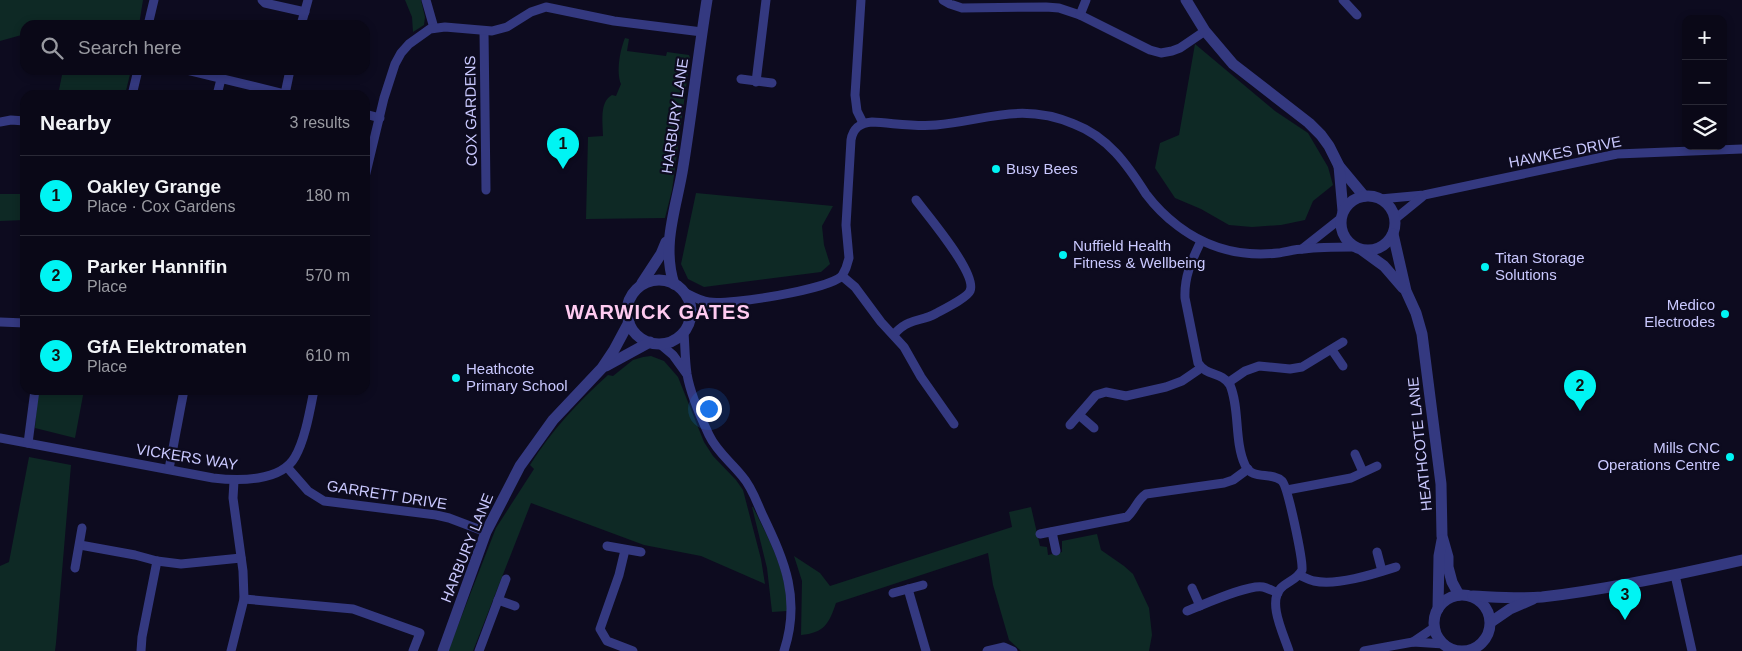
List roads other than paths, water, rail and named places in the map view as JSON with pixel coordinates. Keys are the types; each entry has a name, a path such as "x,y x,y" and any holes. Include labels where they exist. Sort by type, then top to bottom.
{"street":[{"path":"149,20 154,0"},
{"path":"262,0 265,3 305,12"},
{"path":"303,20 308,0"},
{"path":"426,0 434,28"},
{"name":"HARBURY LANE","path":"674,284 668,261 669,236 683,169 707,0"},
{"path":"756,82 766,0"},
{"path":"861,0 855,95 857,111 863,123"},
{"path":"943,0 962,8 994,4 1065,10 1080,15 1156,52 1172,52 1205,31"},
{"path":"1080,15 1086,0"},
{"path":"1186,0 1205,31 1233,64 1260,87 1309,123 1321,135 1330,146 1339,166 1364,196"},
{"path":"1343,0 1357,15"},
{"path":"370,158 395,64 401,53 420,34 434,28 455,27 492,31 506,27 546,4 614,21 702,32"},
{"name":"COX GARDENS","path":"484,31 486,190"},
{"path":"133,90 137,75"},
{"path":"206,75 270,90"},
{"path":"288,90 289,75"},
{"path":"219,90 222,79"},
{"path":"741,80 772,83"},
{"path":"785,651 790,631 792,605 790,585 784,560 746,481 723,456 709,434 687,375 673,355 655,343 639,336 629,322 627,311 630,297 642,283 659,279 674,284 684,292 702,300 712,302 792,292 830,284 842,276 848,258 846,225 851,140 854,130 863,123 872,122 933,125 1009,113 1034,113 1065,120 1089,131 1126,162 1160,211 1188,234 1220,248 1242,254 1278,253 1302,249 1358,248 1372,250 1388,242 1393,234 1395,219 1388,205 1380,199 1364,196 1356,198 1348,204 1342,215 1302,249"},
{"path":"370,115 380,118"},
{"path":"0,122 20,121"},
{"path":"1742,144 1742,149"},
{"name":"HAWKES DRIVE","path":"1380,199 1424,195 1617,154 1742,149"},
{"path":"1339,166 1343,234 1346,240 1358,248"},
{"name":"HAWKES DRIVE","path":"1395,219 1424,195"},
{"path":"894,334 908,323 928,318 969,294 971,287 968,274 961,260 916,200"},
{"name":"HEATHCOTE LANE","path":"1393,234 1406,291 1419,323 1424,345 1442,493 1442,536 1452,582 1460,594"},
{"name":"HARBURY LANE","path":"642,283 661,254 669,236"},
{"path":"1201,241 1187,272 1184,289 1196,357 1201,368 1208,373 1223,377 1229,382 1233,395 1242,454 1248,469 1253,474 1278,478 1283,482 1287,490 1302,567 1299,575 1282,586 1275,600 1289,651"},
{"name":"HEATHCOTE LANE","path":"1358,248 1384,266 1406,291"},
{"path":"842,276 855,287 881,322 904,347 921,377 954,424"},
{"path":"684,292 690,307 686,328 687,375"},
{"path":"655,343 673,340 686,328 693,317 712,302"},
{"path":"0,322 20,323"},
{"name":"HARBURY LANE","path":"443,651 486,532 520,466 542,434 602,368 629,322"},
{"path":"1229,382 1245,371 1259,366 1290,369 1302,367 1344,342"},
{"name":"HARBURY LANE","path":"602,368 655,343"},
{"path":"1332,350 1343,366"},
{"path":"1070,426 1096,395 1106,392 1126,396 1166,387 1182,381 1201,368"},
{"path":"28,443 34,395"},
{"path":"169,469 183,395"},
{"path":"287,467 295,457 301,443 313,395"},
{"path":"1079,414 1094,428"},
{"name":"VICKERS WAY","path":"0,438 234,481 257,478 279,472 287,467"},
{"path":"1355,454 1363,472"},
{"path":"1287,490 1351,478 1377,466"},
{"name":"GARRETT DRIVE","path":"287,467 308,491 324,501 436,514 486,532"},
{"path":"1040,534 1127,517 1132,513 1140,497 1146,494 1229,482 1248,469"},
{"path":"231,651 244,599 233,498 234,481"},
{"path":"75,568 82,528"},
{"path":"1052,532 1056,551"},
{"path":"1442,536 1439,556 1438,609 1435,618 1435,628 1444,644 1451,649 1459,651 1471,650 1483,646 1489,632 1491,622 1487,609 1473,596"},
{"path":"80,545 158,561 188,564 241,558"},
{"path":"607,546 641,552"},
{"path":"625,550 619,575 600,629 607,641 633,651"},
{"path":"1376,552 1382,571"},
{"path":"1438,609 1449,598 1460,594 1473,596 1540,597 1675,575 1742,560"},
{"path":"141,651 142,637 158,561"},
{"path":"1299,575 1314,581 1329,581 1350,579 1396,567"},
{"path":"1675,575 1692,651"},
{"path":"479,651 506,579"},
{"path":"893,593 923,585"},
{"path":"1187,611 1257,586 1262,586 1278,593"},
{"path":"1192,588 1200,606"},
{"path":"908,589 926,651"},
{"path":"1491,622 1510,609 1540,597"},
{"path":"244,599 354,608 420,633 414,651"},
{"path":"498,600 515,606"},
{"path":"1412,642 1435,628"},
{"path":"1364,651 1412,642 1444,644"},
{"path":"988,651 1004,646 1012,651"}],"place":[{"name":"Oakley Grange","path":"563,169"},
{"name":"Busy Bees","path":"996,169"},
{"name":"Nuffield Health Fitness & Wellbeing","path":"1063,255"},
{"name":"Titan Storage Solutions","path":"1485,267"},
{"name":"Medico Electrodes","path":"1725,314"},
{"name":"Heathcote Primary School","path":"456,378"},
{"name":"Parker Hannifin","path":"1580,411"},
{"name":"Mills CNC Operations Centre","path":"1730,457"},
{"name":"GfA Elektromaten","path":"1625,620"}],"district":[{"name":"WARWICK GATES","path":"658,312"}]}
